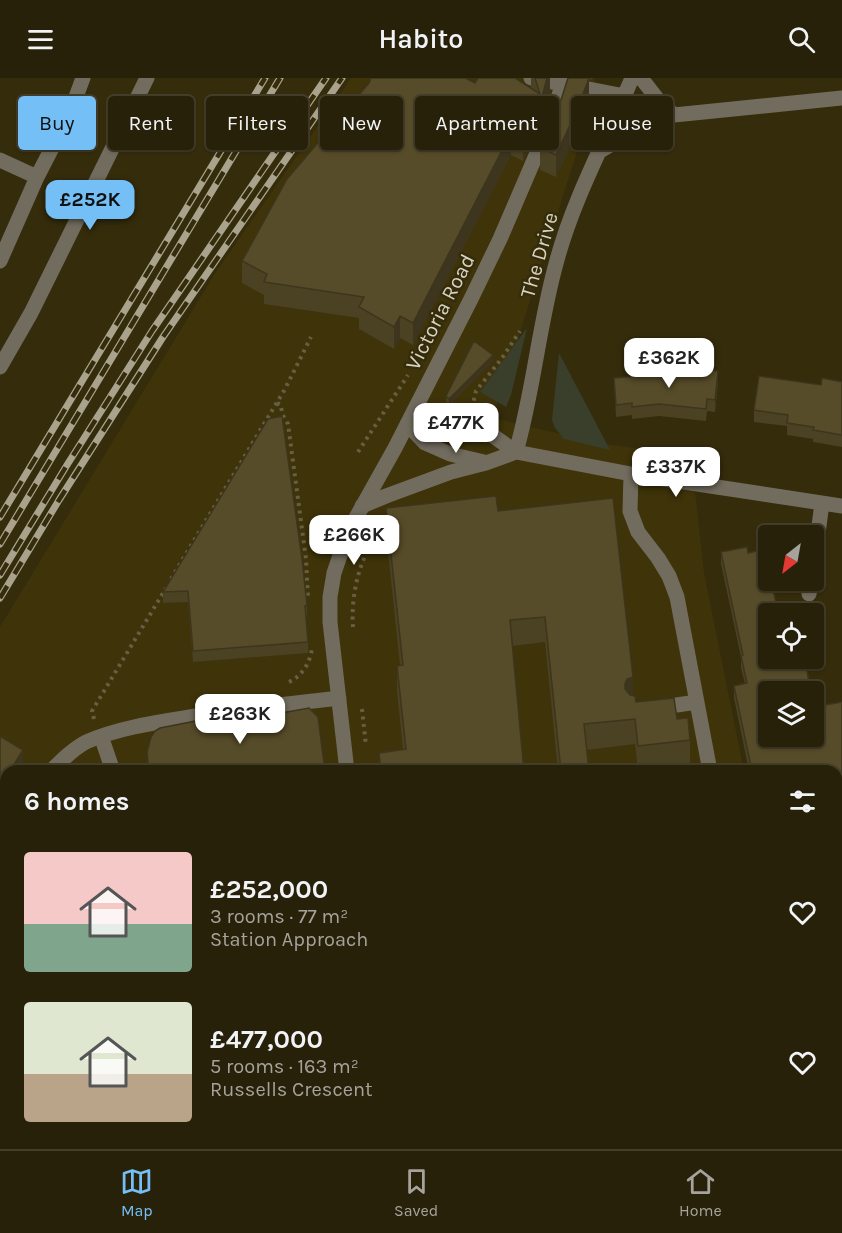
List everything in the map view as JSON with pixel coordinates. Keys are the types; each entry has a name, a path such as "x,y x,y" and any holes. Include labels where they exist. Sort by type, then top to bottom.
{"street":[{"path":"0,261 37,177 70,112 83,78"},
{"path":"0,368 31,313 147,78"},
{"path":"531,78 625,96"},
{"name":"Victoria Road","path":"346,765 330,622 330,597 334,573 348,532 407,424 500,239 552,118 562,78"},
{"name":"The Drive","path":"625,96 632,78"},
{"path":"641,78 674,116"},
{"path":"600,151 655,122 674,116 842,98"},
{"name":"The Drive","path":"516,452 524,425 544,315 558,254 577,200 600,151"},
{"path":"0,160 37,177"},
{"path":"486,463 450,454 425,443 407,424 435,417 489,433 516,452 631,474 842,506"},
{"path":"362,507 451,472 516,452"},
{"path":"631,474 630,511 638,532 669,576 677,597 709,765"},
{"path":"819,525 822,503"},
{"path":"58,765 75,749 101,736 152,723 245,708 339,698"},
{"path":"645,710 697,702"},
{"path":"101,736 111,765"}],"path":[{"path":"101,736 92,711 277,403 311,337"},
{"path":"277,403 281,405 282,414 288,424 306,559 309,603"},
{"path":"358,452 371,431"},
{"path":"353,630 355,591 363,560 371,543 390,520"},
{"path":"286,683 292,681 309,663 312,650 311,638"},
{"path":"361,699 367,755"}],"shaded area":[{"path":"351,78 595,78 594,96 571,96 571,150 578,150 493,418 599,443 691,456 704,573 743,765 0,765 0,627 214,275 301,150 308,150 308,140 320,123 320,150 403,150 403,96 338,96"}],"green space":[{"path":"527,328 511,395 506,407 480,392"},
{"path":"559,353 610,450 564,439 555,428 552,420"}],"building":[{"path":"371,78 465,78 475,83 478,78 515,78 540,94 535,78 547,78 542,96 415,96 415,150 502,150 413,323 400,316 394,327 359,307 364,297 264,282 267,274 242,261 287,179 320,140 320,150 403,150 403,96 358,96"},
{"path":"568,78 589,78 582,96 571,96 571,123 559,149 559,104"},
{"path":"546,150 558,150 556,155"},
{"path":"474,341 493,355 449,399 446,396"},
{"path":"681,366 718,371 715,400 707,399 706,409 659,404 632,407 632,403 616,405 614,378 681,372"},
{"path":"759,376 821,385 822,378 842,382 842,435 813,430 814,427 787,423 788,415 754,410"},
{"path":"282,416 302,559 308,642 193,651 188,591 163,592 268,419"},
{"path":"496,496 498,511 613,498 633,677 627,679 625,689 630,695 635,696 636,702 674,698 677,719 688,718 690,740 638,746 635,719 584,724 588,765 560,765 545,617 510,620 523,765 380,765 379,753 406,749 397,666 403,665 386,508"},
{"path":"747,547 748,553 758,551 758,591 773,591 776,603 758,603 758,669 807,669 809,681 758,681 758,747 824,747 824,705 842,702 842,765 751,765 734,686 747,683 741,656 743,655 721,552"},
{"path":"309,708 318,717 324,765 148,765 147,752 151,737 160,728 237,713 238,721"},
{"path":"0,736 23,750 14,765 0,765"}],"railway":[{"path":"0,517 265,78"},
{"path":"0,544 280,78"},
{"path":"0,575 152,331 326,78"},
{"path":"0,598 59,500 163,337 342,78"}]}
